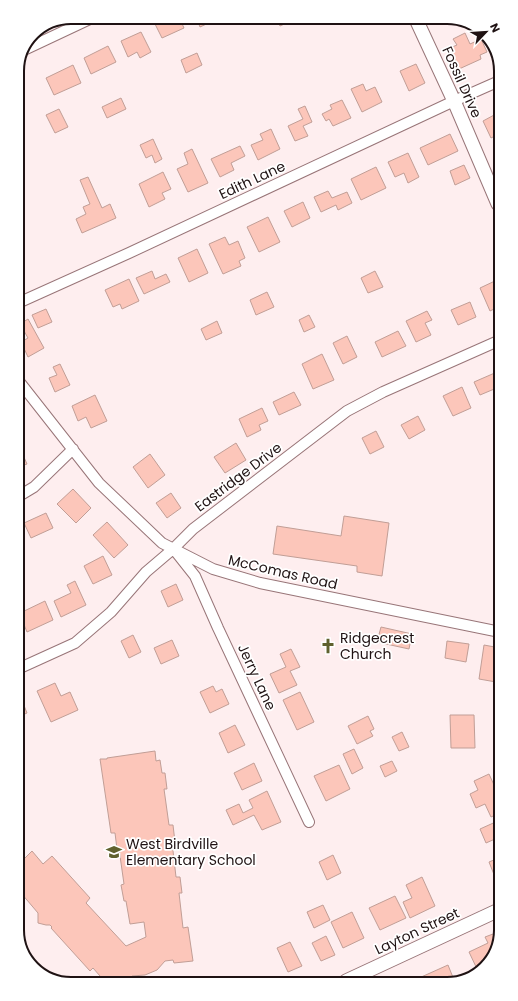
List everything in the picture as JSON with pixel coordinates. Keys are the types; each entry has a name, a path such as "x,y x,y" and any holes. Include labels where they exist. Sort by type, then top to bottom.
{"street":[{"path":"31,47 79,24"},
{"name":"Fossil Drive","path":"418,24 454,101 494,195"},
{"name":"Edith Lane","path":"24,299 129,253 494,83"},
{"name":"Eastridge Drive","path":"24,666 75,643 111,612 146,572 173,549 193,529 347,411 383,392 494,343"},
{"name":"McComas Road","path":"24,388 99,483 162,543 173,549 212,569 260,583 494,631"},
{"path":"24,493 34,487 73,449"},
{"name":"Jerry Lane","path":"173,549 195,576 309,822"},
{"name":"Layton Street","path":"355,977 494,913"}],"building":[{"path":"155,24 182,24 184,28 162,38"},
{"path":"199,24 206,24 200,27"},
{"path":"141,32 151,52 140,58 137,52 128,57 121,41"},
{"path":"465,33 466,52 487,52 480,55 481,59 459,69 450,48 457,45 453,39"},
{"path":"108,46 116,62 91,74 84,58"},
{"path":"197,53 202,65 186,73 181,60"},
{"path":"416,64 425,83 409,91 400,71"},
{"path":"73,65 81,83 54,95 46,78"},
{"path":"363,84 366,91 375,87 382,102 362,112 351,89"},
{"path":"121,98 126,109 107,118 102,107"},
{"path":"342,100 351,118 333,126 329,119 326,121 322,114 332,109 330,105"},
{"path":"305,106 312,122 303,126 308,136 295,141 288,126 303,119 298,109"},
{"path":"59,109 68,127 55,133 46,115"},
{"path":"494,115 494,136 491,138 483,121"},
{"path":"271,129 280,149 258,160 251,145 263,140 260,134"},
{"path":"450,134 458,151 428,165 420,148"},
{"path":"153,139 162,159 155,163 152,155 146,158 140,145"},
{"path":"240,146 245,156 231,163 234,170 220,177 211,159"},
{"path":"192,149 208,183 188,192 177,169 188,164 184,153"},
{"path":"408,153 419,177 408,183 404,173 395,177 388,162"},
{"path":"464,165 470,178 455,185 450,171"},
{"path":"376,167 386,188 361,200 351,179"},
{"path":"163,172 171,189 162,193 165,199 149,207 139,184"},
{"path":"88,177 102,208 110,204 116,218 82,233 76,219 86,214 83,207 90,204 80,180"},
{"path":"328,191 332,198 347,192 352,203 338,210 336,205 321,212 314,197"},
{"path":"303,202 310,218 292,227 284,211"},
{"path":"268,217 280,242 259,252 247,227"},
{"path":"225,237 229,245 238,241 245,258 239,261 241,266 223,274 209,244"},
{"path":"197,249 208,273 189,282 178,258"},
{"path":"152,271 155,279 166,274 170,282 144,294 136,278"},
{"path":"375,271 383,287 368,293 361,278"},
{"path":"129,279 139,301 122,309 120,304 113,307 105,290"},
{"path":"494,281 494,309 490,311 480,288"},
{"path":"267,292 274,307 256,315 250,300"},
{"path":"470,302 476,317 458,325 451,310"},
{"path":"46,309 52,322 38,328 32,315"},
{"path":"427,311 432,320 425,323 431,335 416,342 406,321"},
{"path":"309,315 315,327 304,332 299,320"},
{"path":"28,319 44,348 28,357 24,348 24,340 28,338 24,331 24,322"},
{"path":"217,321 222,333 206,340 201,329"},
{"path":"398,331 406,346 382,357 375,342"},
{"path":"347,336 357,357 343,364 333,343"},
{"path":"322,354 334,380 313,389 302,364"},
{"path":"60,364 70,385 55,392 49,378 57,375 53,367"},
{"path":"494,373 494,389 480,395 474,382"},
{"path":"462,387 471,408 453,416 443,396"},
{"path":"294,392 301,405 279,415 273,402"},
{"path":"95,395 107,421 91,428 86,417 78,421 72,406"},
{"path":"262,408 268,421 259,425 261,430 247,437 239,419"},
{"path":"418,416 425,430 409,439 401,425"},
{"path":"376,431 384,447 370,454 362,438"},
{"path":"236,443 246,460 225,473 214,457"},
{"path":"150,454 165,475 148,488 133,467"},
{"path":"24,457 27,464 24,465"},
{"path":"73,489 91,508 76,523 57,504"},
{"path":"171,493 181,508 167,518 156,503"},
{"path":"46,513 53,528 31,538 24,523"},
{"path":"344,516 389,523 382,576 357,572 357,566 273,554 277,526 341,536"},
{"path":"107,522 128,545 114,558 93,535"},
{"path":"103,556 112,575 93,584 84,566"},
{"path":"75,581 86,605 61,617 54,601 71,593 67,585"},
{"path":"176,584 183,600 168,607 161,591"},
{"path":"45,601 53,620 27,632 24,625 24,611"},
{"path":"381,627 412,634 409,649 377,642"},
{"path":"133,635 141,652 129,658 121,641"},
{"path":"172,640 179,656 161,664 154,648"},
{"path":"447,641 469,644 466,662 445,658"},
{"path":"484,645 494,647 494,682 479,679"},
{"path":"291,649 300,667 290,671 297,685 279,693 270,674 286,667 280,654"},
{"path":"55,683 61,696 70,692 78,710 51,722 37,691"},
{"path":"213,686 216,692 222,689 229,704 210,713 200,692"},
{"path":"300,692 314,722 297,730 283,700"},
{"path":"24,706 27,713 24,714"},
{"path":"450,715 474,715 475,748 451,748"},
{"path":"368,716 374,729 370,731 373,736 357,744 348,726"},
{"path":"235,725 245,745 228,753 219,733"},
{"path":"402,732 409,747 399,751 392,737"},
{"path":"354,749 363,768 352,774 343,754"},
{"path":"155,751 156,761 160,760 162,773 165,773 167,789 164,789 169,825 173,825 175,842 172,842 176,877 180,877 182,893 179,893 183,928 188,927 193,961 174,963 173,960 165,961 157,970 145,975 131,977 99,977 100,976 93,968 90,971 51,928 52,927 50,925 38,923 38,913 24,897 24,859 32,851 43,864 52,856 90,898 86,903 126,946 146,937 144,922 130,924 126,901 124,901 121,885 124,884 119,849 117,849 115,833 111,833 100,759"},
{"path":"392,761 397,771 385,777 380,766"},
{"path":"254,763 262,781 242,790 234,773"},
{"path":"339,765 350,789 326,801 314,776"},
{"path":"489,774 494,785 494,816 491,817 485,804 476,808 470,794 478,790 474,781"},
{"path":"267,791 281,822 262,830 254,815 233,825 226,810 239,804 243,813 253,808 249,800"},
{"path":"494,823 494,839 486,843 480,829"},
{"path":"333,855 341,873 327,880 319,862"},
{"path":"494,860 494,874 489,862"},
{"path":"422,877 435,906 410,918 403,902 412,898 406,885"},
{"path":"395,896 406,918 380,930 369,908"},
{"path":"323,905 330,920 314,928 307,912"},
{"path":"352,912 364,938 343,948 331,922"},
{"path":"493,934 494,936 486,956 476,967 469,952 488,943 485,937"},
{"path":"326,936 335,955 321,961 312,943"},
{"path":"290,942 302,966 288,972 277,948"},
{"path":"448,965 453,976 447,977 421,977"}],"place":[{"name":"Ridgecrest Church","path":"328,646"},
{"name":"West Birdville Elementary School","path":"114,852"}]}
